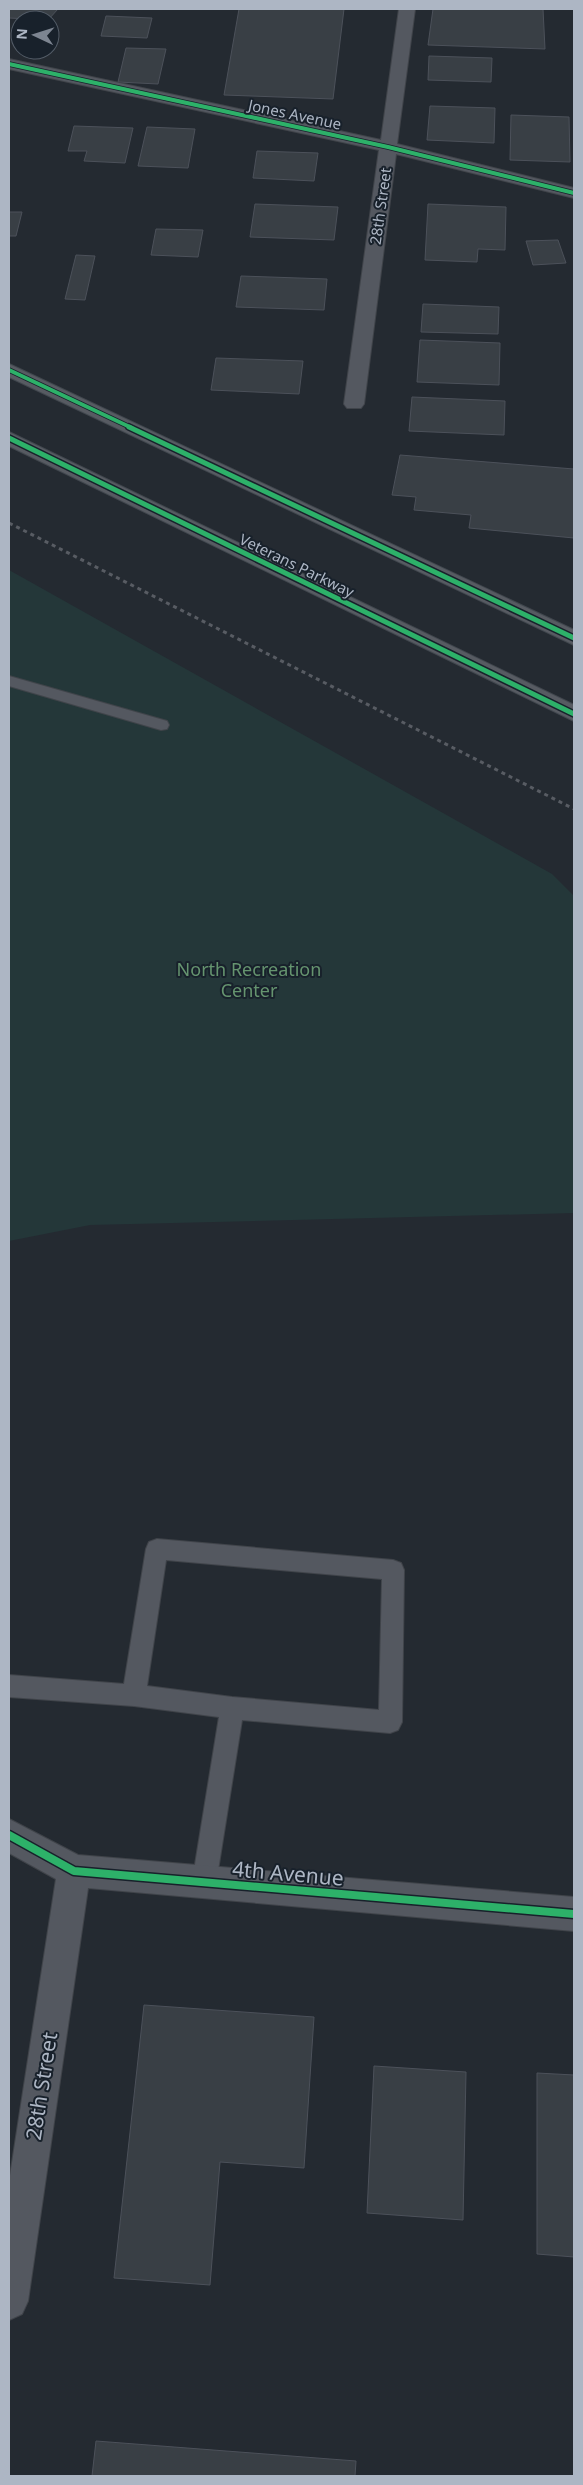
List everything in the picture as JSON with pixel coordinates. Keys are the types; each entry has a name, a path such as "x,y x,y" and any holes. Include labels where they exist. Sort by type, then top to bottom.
{"main road":[{"path":"9,370 574,638"},
{"name":"Veterans Parkway","path":"9,438 574,714"}],"street":[{"name":"28th Street","path":"354,404 407,9"},
{"name":"Jones Avenue","path":"9,64 388,148 574,193"},
{"name":"4th Avenue","path":"9,1835 74,1871 574,1914"},
{"name":"28th Street","path":"9,2301 74,1871"}],"lane":[{"path":"9,682 162,725"},
{"path":"9,1686 134,1695 232,1708 390,1722 393,1570 157,1549 134,1695"},
{"path":"204,1883 232,1708"}],"green space":[{"name":"North Recreation Center","path":"9,570 552,874 574,896 574,1213 90,1225 9,1241"}],"building":[{"path":"9,9 58,9 10,10 9,18"},
{"path":"239,9 344,9 333,99 224,95"},
{"path":"433,9 543,9 545,49 428,45"},
{"path":"106,16 152,18 147,38 101,36"},
{"path":"126,48 166,49 158,84 118,82"},
{"path":"429,56 492,58 491,82 428,80"},
{"path":"430,106 495,108 494,143 427,140"},
{"path":"511,115 569,117 570,162 510,160"},
{"path":"74,126 133,128 125,163 84,161 87,151 68,151"},
{"path":"147,127 195,129 188,168 138,166"},
{"path":"257,151 318,153 314,181 253,178"},
{"path":"255,204 338,207 334,240 250,237"},
{"path":"428,204 506,207 505,250 478,249 477,262 425,260"},
{"path":"9,212 22,212 16,236 9,236"},
{"path":"156,229 203,230 198,257 151,255"},
{"path":"558,240 566,263 533,265 526,241"},
{"path":"76,255 95,256 85,300 65,299"},
{"path":"241,276 327,279 324,310 236,307"},
{"path":"423,304 499,307 498,334 421,332"},
{"path":"420,340 500,343 499,385 417,382"},
{"path":"216,358 303,361 299,394 211,390"},
{"path":"412,397 505,401 504,435 409,431"},
{"path":"400,455 574,469 574,538 469,528 471,515 414,510 416,497 392,495"},
{"path":"144,2005 314,2017 304,2168 220,2162 210,2285 114,2278"},
{"path":"374,2066 466,2072 463,2220 367,2213"},
{"path":"537,2073 574,2075 574,2257 537,2254"},
{"path":"96,2441 356,2461 355,2476 92,2476"}],"railway":[{"path":"9,523 574,809"}],"cycle path":[{"path":"9,64 388,147 574,193"},
{"path":"9,370 574,638"},
{"path":"9,438 574,714"},
{"path":"9,1835 74,1871 574,1914"}]}
